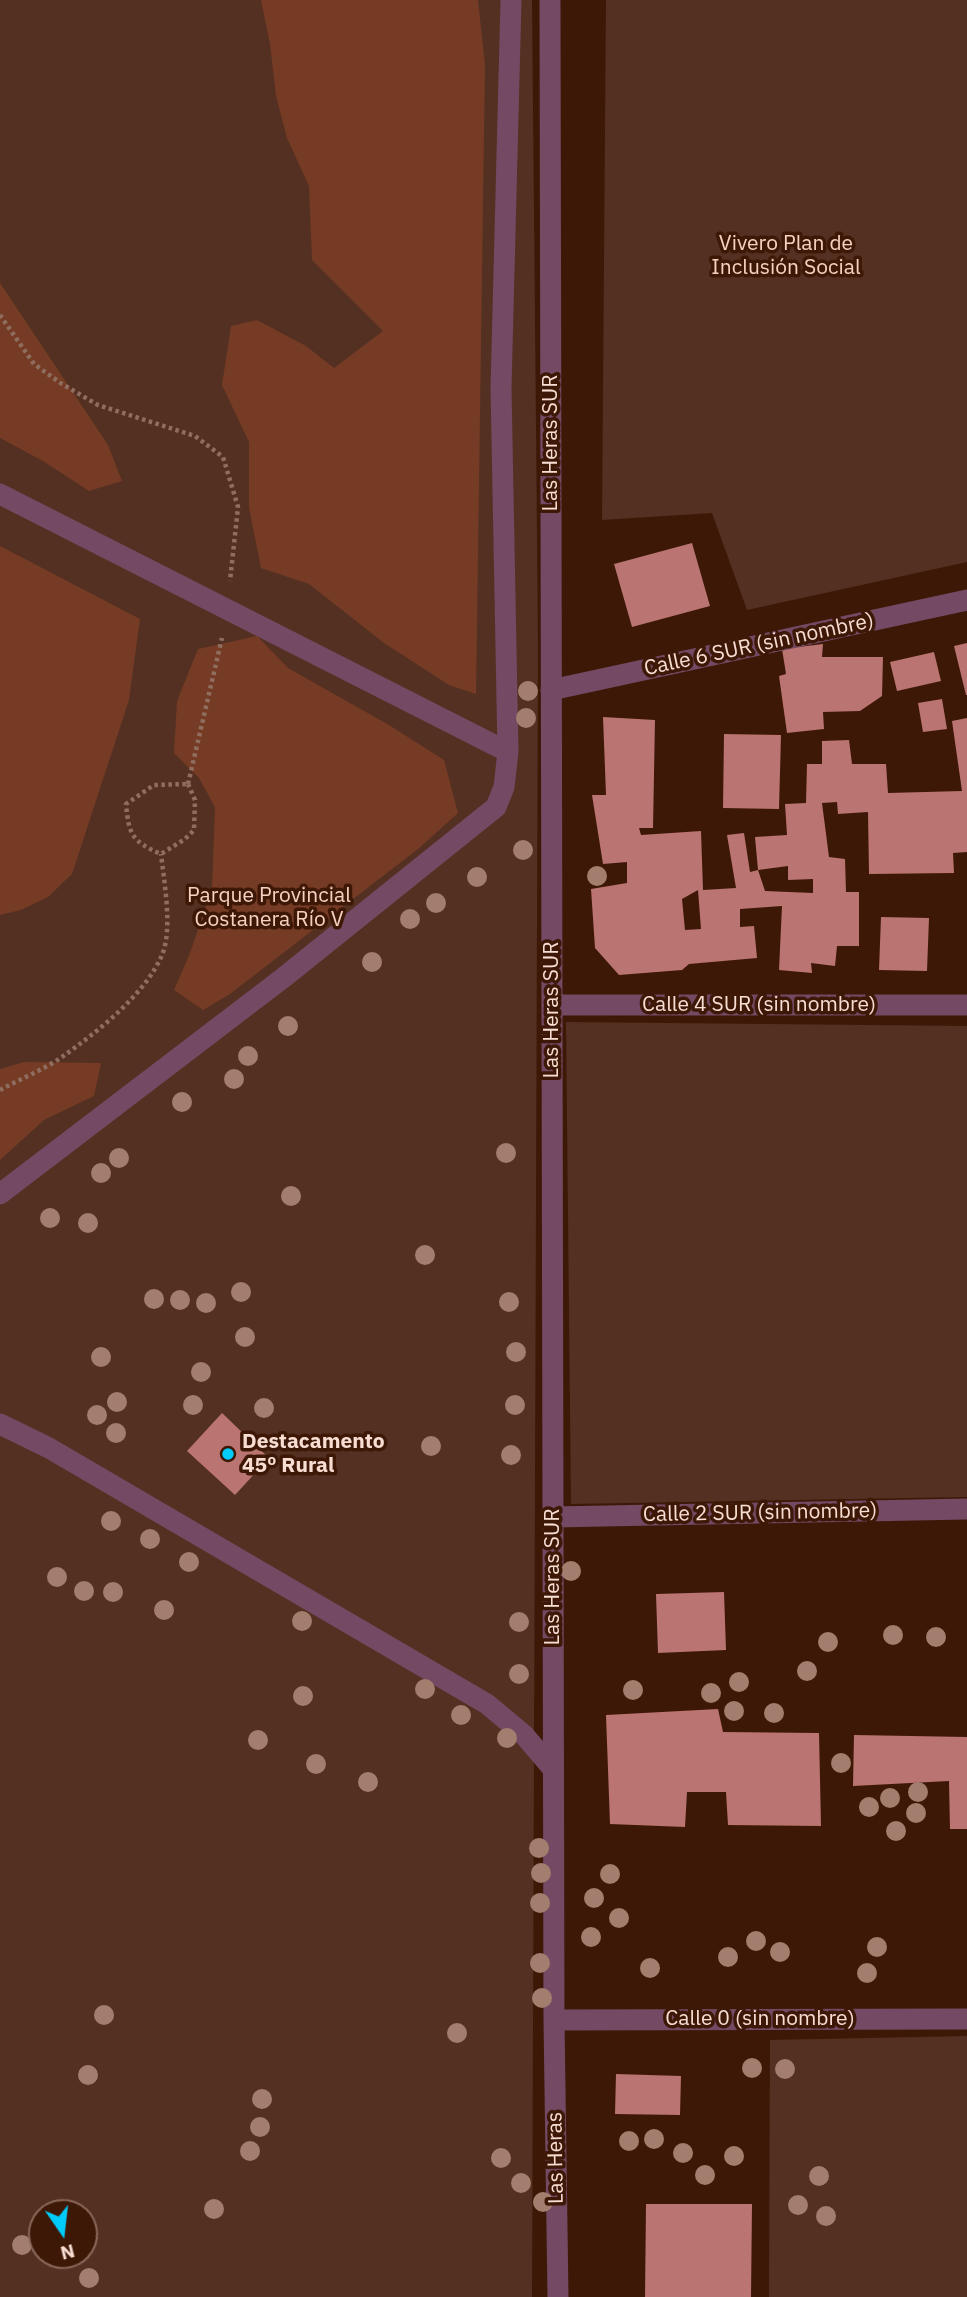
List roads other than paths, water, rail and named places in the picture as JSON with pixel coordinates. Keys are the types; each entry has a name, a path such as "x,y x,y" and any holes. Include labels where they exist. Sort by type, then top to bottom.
{"street":[{"path":"0,1194 283,978 496,807 504,787 508,752 501,388 510,0"},
{"name":"Las Heras SUR","path":"550,0 554,2020"},
{"path":"0,494 508,752"},
{"name":"Calle 6 SUR (sin nombre)","path":"551,690 967,600"},
{"name":"Calle 4 SUR (sin nombre)","path":"551,1005 967,1005"},
{"path":"0,1424 61,1455 487,1704 524,1735 553,1769"},
{"name":"Calle 2 SUR (sin nombre)","path":"553,1517 967,1509"},
{"name":"Calle 0 (sin nombre)","path":"554,2020 967,2019"},
{"name":"Las Heras","path":"554,2020 558,2297"}],"place":[{"name":"Destacamento 45º Rural","path":"228,1454"}],"park label":[{"name":"Vivero Plan de Inclusión Social","path":"786,256"},
{"name":"Parque Provincial Costanera Río V","path":"269,908"}]}
